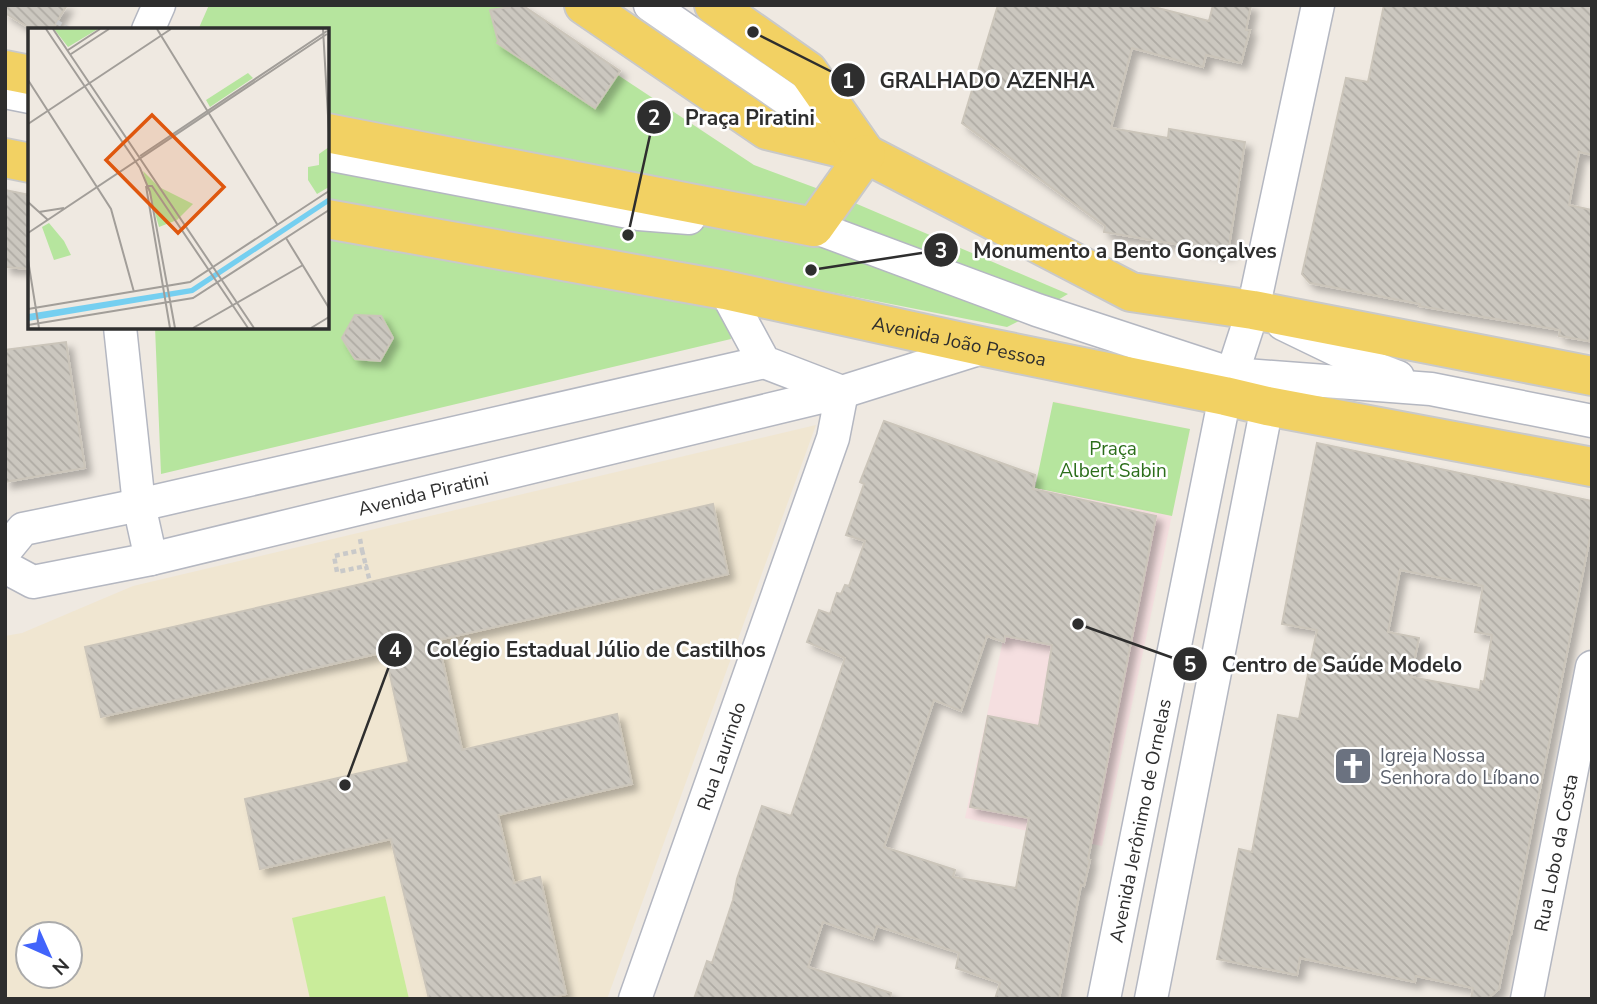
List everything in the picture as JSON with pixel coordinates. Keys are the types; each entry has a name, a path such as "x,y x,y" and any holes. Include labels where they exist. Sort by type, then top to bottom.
{"main road":[{"path":"584,5 767,130 866,154 1131,292 1253,310 1592,376"},
{"path":"715,5 808,71 866,154"},
{"path":"5,70 28,75"},
{"path":"329,133 814,227 866,154"},
{"path":"5,158 28,163"},
{"name":"Avenida João Pessoa","path":"329,219 725,290 985,347 1229,385 1267,406 1592,467"}],"street":[{"path":"149,28 159,5"},
{"path":"650,5 866,154"},
{"name":"Avenida Jerônimo de Ornelas","path":"1105,999 1229,385 1253,310 1318,5"},
{"path":"5,92 28,97"},
{"path":"329,155 639,214 814,227 1229,385 1431,389"},
{"path":"725,290 764,362"},
{"path":"1253,310 1374,368 1431,389 1592,421"},
{"path":"120,329 139,505 151,559"},
{"name":"Avenida Piratini","path":"5,567 33,582 151,559 842,392 985,347"},
{"path":"5,551 23,529 764,362 842,392"},
{"path":"1151,999 1267,406 1431,389"},
{"name":"Rua Laurindo","path":"635,999 833,438 842,392"},
{"name":"Rua Lobo da Costa","path":"1527,999 1592,667"},
{"path":"1167,687 1210,694"}],"path":[{"path":"57,22 67,28"},
{"path":"341,513 358,534 370,582"},
{"path":"362,550 334,556 337,572 366,566"}],"shaded area":[{"path":"1054,401 1190,430 1102,846 965,818"},
{"path":"816,425 607,999 5,999 5,636 22,633 133,586"}],"green space":[{"path":"209,5 512,5 754,165 843,198 1068,294 1007,327 724,271 723,288 731,339 161,474 155,329 329,329 329,28 199,28"},
{"name":"Praça Albert Sabin","path":"1053,402 1190,429 1172,516 1035,488"},
{"path":"385,896 409,999 310,999 292,918"}],"building":[{"path":"5,5 67,5 53,28 30,28 5,13"},
{"path":"522,5 620,71 595,108 497,43 490,10"},
{"path":"998,5 1146,5 1209,21 1213,5 1251,5 1246,30 1250,30 1241,63 1206,55 1203,67 1132,48 1111,128 1168,138 1169,129 1245,142 1228,253 1104,232 1105,226 962,123"},
{"path":"1384,5 1592,5 1592,155 1579,152 1569,205 1592,210 1592,327 1589,341 1559,336 1560,330 1419,306 1420,304 1310,283 1302,274 1346,78 1368,82"},
{"path":"5,190 28,195 28,269 5,267"},
{"path":"355,315 381,316 393,338 380,361 355,359 342,338"},
{"path":"66,342 85,468 5,482 5,350"},
{"path":"884,421 1035,475 1033,489 1156,516 1088,859 1090,860 1084,886 1081,885 1059,999 995,999 1000,983 956,968 959,953 877,926 873,939 823,922 808,967 891,993 890,999 694,999 707,961 712,963 762,806 791,816 845,658 807,642 819,610 830,614 837,593 841,594 845,585 849,586 865,541 846,535 864,484 860,482","holes":["987,636 1004,642 1005,636 1052,645 1039,726 988,716 970,807 1029,818 1016,888 953,877 955,870 884,847 934,700 961,711"]},
{"path":"1317,443 1592,501 1592,527 1511,935 1499,989 1487,999 1471,999 1473,988 1416,976 1415,982 1300,958 1297,975 1217,959 1239,849 1252,852 1278,715 1299,719 1317,630 1282,624","holes":["1400,570 1483,586 1475,632 1492,635 1484,682 1481,681 1480,690 1411,677 1419,638 1388,632"]},
{"path":"713,504 728,574 438,640 462,750 617,714 632,784 498,815 514,883 540,877 566,994 545,999 429,999 391,839 260,869 245,799 409,762 385,652 101,717 85,647"}],"place":[{"name":"GRALHADO AZENHA","path":"753,32"},
{"name":"Praça Piratini","path":"628,235"},
{"name":"Monumento a Bento Gonçalves","path":"811,270"},
{"name":"Centro de Saúde Modelo","path":"1078,624"},
{"name":"Igreja Nossa Senhora do Líbano","path":"1353,766"},
{"name":"Colégio Estadual Júlio de Castilhos","path":"345,785"}]}
